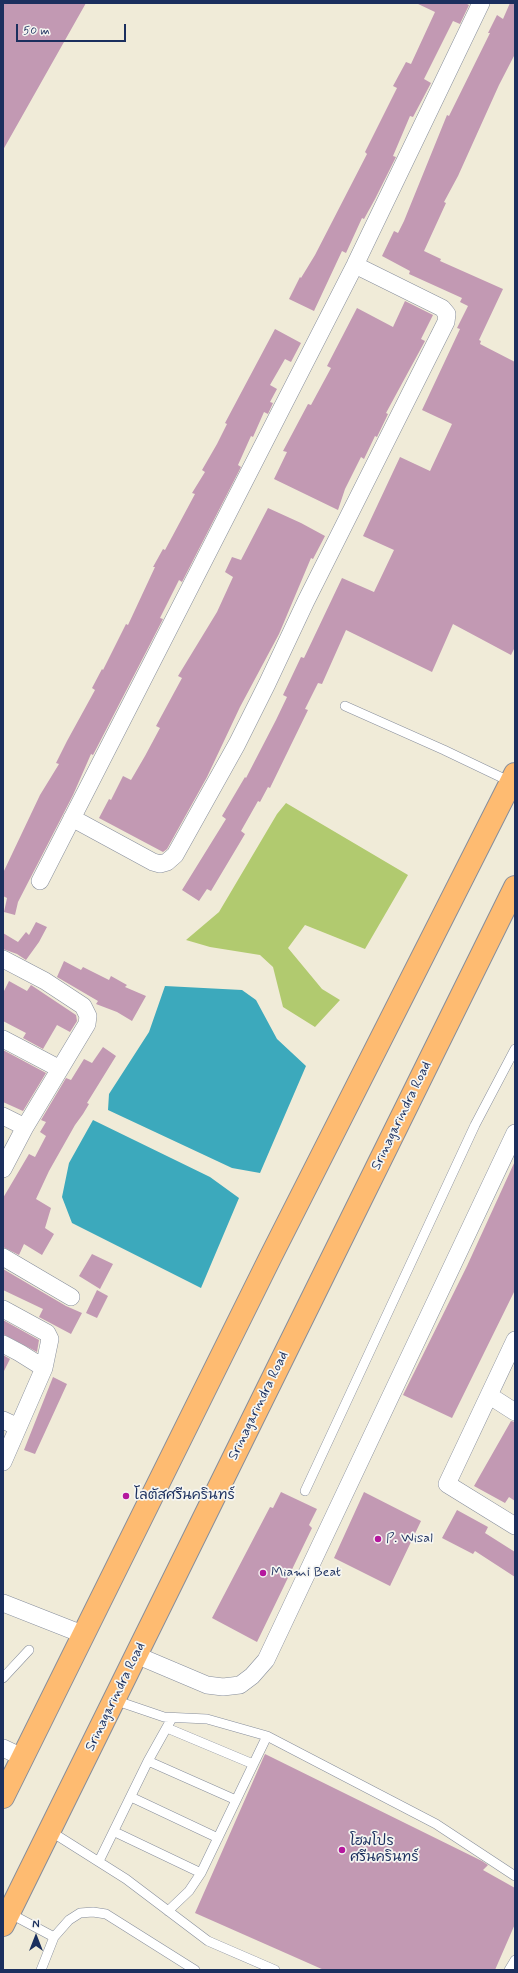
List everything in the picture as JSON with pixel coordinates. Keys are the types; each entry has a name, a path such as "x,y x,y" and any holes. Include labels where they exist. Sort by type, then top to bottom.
{"main road":[{"path":"3,1797 12,1752 82,1634 513,778"},
{"name":"Srinagarindra Road","path":"6,1919 515,887"}],"street":[{"path":"40,881 355,265 481,3"},
{"path":"72,818 153,862 160,864 166,862 175,855 257,704 306,601 446,322 447,314 442,308 355,265"},
{"path":"3,959 45,980 83,1006 87,1012 87,1024 25,1127 3,1170"},
{"path":"3,1038 60,1069"},
{"path":"3,1116 25,1127"},
{"path":"136,1656 207,1685 223,1687 240,1685 252,1676 266,1660 515,1133"},
{"path":"3,1257 71,1297"},
{"path":"3,1308 47,1333 50,1345 44,1368 11,1424 4,1455"},
{"path":"515,1340 490,1396 447,1484 515,1526"},
{"path":"3,1344 44,1368"},
{"path":"490,1396 515,1412"},
{"path":"3,1603 82,1634"}],"lane":[{"path":"345,706 444,750 513,778"},
{"path":"305,1491 475,1125 515,1048"},
{"path":"3,1678 29,1650"},
{"path":"114,1700 148,1713 172,1718 208,1719 267,1736 436,1824 515,1876"},
{"path":"99,1861 115,1832 148,1761 168,1728 172,1718"},
{"path":"168,1728 253,1764"},
{"path":"168,1911 189,1891 201,1873 267,1736"},
{"path":"148,1761 236,1800"},
{"path":"131,1797 218,1838"},
{"path":"50,1831 99,1861 208,1941 275,1970"},
{"path":"115,1832 201,1873"},
{"path":"41,1970 54,1937 69,1920 80,1913 93,1912 106,1914 195,1970"},
{"path":"6,1919 54,1937"},
{"path":"509,1970 515,1960"}],"green space":[{"path":"286,803 408,875 365,949 305,925 288,948 322,989 340,1000 315,1027 283,1007 273,967 260,955 210,947 186,940 219,912 277,814"}],"water":[{"path":"165,986 242,990 256,1000 277,1039 306,1066 260,1173 232,1168 108,1110 109,1094 149,1032"},
{"path":"93,1120 210,1177 239,1198 201,1288 72,1223 62,1197 69,1163"}],"building":[{"path":"3,3 86,3 3,150"},
{"path":"416,3 465,3 469,5 460,24 453,21 424,79 431,83 413,117 410,116 393,156 396,157 364,219 362,218 346,253 342,251 314,311 289,299 300,277 301,278 315,255 367,154 365,152 397,88 393,86 406,62 411,64 435,12"},
{"path":"510,3 515,3 515,54 499,85 458,176 444,202 446,203 424,251 441,259 440,261 503,289 479,340 481,341 480,344 515,362 515,647 511,655 453,624 432,672 346,630 322,684 318,683 305,709 308,710 270,788 268,787 260,802 258,801 241,831 245,834 211,891 207,889 199,901 182,890 226,819 222,816 245,777 246,778 276,720 287,697 283,695 301,657 304,658 342,578 374,592 394,550 363,536 400,457 430,471 452,424 422,410 460,329 457,328 468,306 460,302 462,298 409,274 410,271 382,256 394,231 398,233 404,221 447,115 449,116 490,33 488,33 497,15 503,19"},
{"path":"405,301 433,315 421,339 425,341 386,413 388,414 377,437 375,436 364,459 361,457 345,489 338,510 274,479 287,452 283,451 308,404 311,405 331,368 327,366 357,308 393,327"},
{"path":"275,329 301,343 291,362 285,359 270,385 277,389 270,402 273,403 268,414 264,412 253,437 251,436 238,465 241,467 182,582 179,580 160,618 163,619 93,755 91,754 73,795 18,902 15,915 4,912 7,898 3,896 3,873 40,795 59,764 56,763 67,741 95,690 92,688 102,669 103,670 126,624 128,625 155,567 153,567 163,549 165,550 195,494 192,493 205,472 202,470 217,444 227,424 225,423"},
{"path":"268,508 325,536 313,559 311,558 279,634 240,707 207,777 167,849 163,852 99,818 109,799 111,800 123,776 131,780 145,756 160,728 156,726 182,678 178,676 217,612 233,577 225,572 232,557 241,560"},
{"path":"36,922 47,927 39,942 26,960 17,954 3,949 3,933 18,942 26,932 29,935"},
{"path":"64,961 81,970 83,967 109,980 111,976 127,985 125,987 146,996 132,1021 117,1012 96,1004 98,1001 57,977"},
{"path":"9,981 27,991 31,985 76,1015 77,1021 70,1032 57,1025 43,1049 23,1038 26,1033 3,1021 3,993"},
{"path":"103,1047 116,1056 87,1103 89,1104 75,1125 49,1171 36,1199 51,1208 45,1228 54,1234 42,1255 24,1244 19,1255 3,1247 3,1198 29,1154 35,1157 46,1136 40,1132 46,1122 41,1120 66,1078 71,1080 84,1059 92,1063"},
{"path":"3,1050 46,1073 23,1111 3,1102"},
{"path":"515,1161 515,1290 452,1418 403,1395 467,1266"},
{"path":"92,1254 113,1264 100,1289 79,1276"},
{"path":"3,1269 66,1306 82,1313 71,1334 39,1317 43,1309 3,1290"},
{"path":"97,1290 108,1296 97,1318 86,1313"},
{"path":"3,1320 39,1340 37,1352 3,1334"},
{"path":"3,1355 10,1359 3,1373"},
{"path":"53,1377 67,1384 35,1454 24,1450"},
{"path":"511,1421 515,1422 515,1501 509,1497 505,1503 474,1486"},
{"name":"Miami Beat","path":"281,1492 317,1509 309,1525 312,1528 257,1642 212,1618 270,1507 273,1508"},
{"name":"P. Wisal","path":"364,1492 421,1521 390,1586 334,1558"},
{"path":"457,1510 488,1527 485,1533 515,1552 515,1577 475,1551 473,1554 442,1538"},
{"name":"โฮมโปร ศรีนครินทร์","path":"265,1754 482,1861 488,1865 483,1870 515,1888 515,1924 495,1970 324,1970 195,1913"}],"place":[{"name":"โลตัสศรีนครินทร์","path":"126,1496"},
{"name":"P. Wisal","path":"378,1539"},
{"name":"Miami Beat","path":"263,1573"},
{"name":"โฮมโปร ศรีนครินทร์","path":"342,1850"}]}
